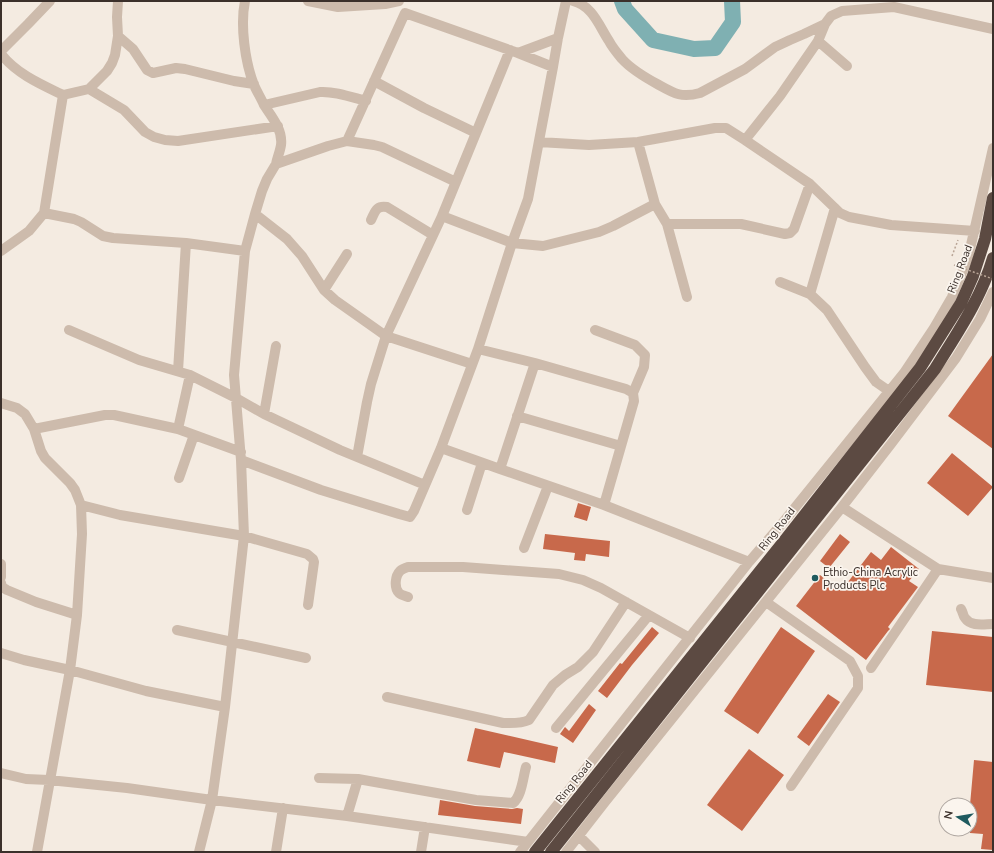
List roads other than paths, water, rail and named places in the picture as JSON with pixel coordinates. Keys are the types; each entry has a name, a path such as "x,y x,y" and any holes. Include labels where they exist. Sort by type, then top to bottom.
{"highway":[{"name":"Ring Road","path":"532,847 785,540 920,368 961,303 973,276 985,239 993,198"},
{"path":"551,852 935,370 968,316 980,292 993,258"}],"street":[{"path":"50,1 1,52 8,62 22,73 63,95 89,89 107,71 112,63 118,36 118,1"},
{"path":"199,852 212,800 233,642 244,536 241,456 234,375 245,251 255,214 267,179 276,164 281,145 278,126 264,105 254,84 245,54 243,31 245,1"},
{"path":"308,1 338,7 398,1 405,13 514,51 553,67"},
{"path":"34,429 106,415 114,415 194,435 321,490 409,517 411,516 441,448 478,349 512,243 528,199 566,1"},
{"path":"573,1 583,4 590,11 609,43 623,60 642,75 672,92 684,95 700,93 745,69 775,47 825,24"},
{"path":"745,140 780,96 818,41 825,24 831,16 842,11 894,7 993,29"},
{"path":"347,141 405,13"},
{"path":"118,36 133,49 147,70 150,72 153,73 176,68 185,69 234,81 254,84"},
{"path":"357,457 371,384 386,336 442,216 476,133 514,51 558,38"},
{"path":"818,41 847,66"},
{"path":"374,81 424,108 476,133"},
{"path":"89,89 124,110 145,132 154,137 165,140 178,141 278,126"},
{"path":"264,105 327,92 366,101"},
{"path":"1,251 29,231 44,213 63,95"},
{"path":"539,142 589,145 638,142 715,128 726,128 810,184 840,213 849,217 891,225 975,231"},
{"path":"276,164 347,141 382,147 456,182"},
{"path":"638,142 655,204 667,224 687,297"},
{"path":"520,852 532,847 749,562 790,514 904,373 917,354 952,297 968,258 975,231 986,173 993,148"},
{"path":"667,224 741,224 785,234 790,233 794,229 810,184"},
{"path":"442,216 512,243 543,246 599,232 655,204"},
{"path":"371,220 377,208 381,206 387,207 433,235"},
{"path":"810,294 835,208"},
{"path":"44,213 74,219 103,236 113,238 186,243 245,251"},
{"path":"255,214 287,239 302,256 324,290 334,300 386,336 472,364"},
{"path":"178,372 186,243"},
{"path":"324,290 347,254"},
{"path":"780,282 810,294 827,310 876,382 889,391"},
{"path":"566,852 891,444 956,358 980,319 993,292"},
{"path":"68,330 139,360 190,375 264,414 340,450 425,485"},
{"path":"595,330 635,345 645,355 644,367 633,393 634,401 604,505"},
{"path":"264,414 276,346"},
{"path":"478,349 535,363 626,389 633,393"},
{"path":"500,469 535,363"},
{"path":"178,430 190,375"},
{"path":"1,403 17,408 25,414 34,429 41,451 45,458 70,483 75,490 81,505 82,534 77,615 70,670 37,852"},
{"path":"517,416 621,446"},
{"path":"179,478 194,435"},
{"path":"441,448 604,505 749,562"},
{"path":"467,510 482,463"},
{"path":"524,548 548,486"},
{"path":"81,505 120,515 244,536 307,554 313,558 314,562 308,605"},
{"path":"842,507 938,569 993,578"},
{"path":"1,564 1,577"},
{"path":"408,597 400,594 396,588 396,583 397,575 401,570 408,567 463,567 559,574 583,580 601,588 690,638"},
{"path":"871,668 938,569"},
{"path":"1,583 2,587 7,590 36,602 77,615"},
{"path":"387,697 503,723 523,723 529,720 553,685 578,667 593,652 626,602"},
{"path":"766,602 850,661 858,676 858,688 791,786"},
{"path":"961,609 965,618 970,623 993,624"},
{"path":"556,728 649,615"},
{"path":"177,630 306,658"},
{"path":"1,653 146,691 225,707"},
{"path":"319,778 358,779 476,800 513,803 517,800 520,793 526,767"},
{"path":"1,773 26,779 127,788 347,816 425,827 532,847"},
{"path":"347,816 358,779"},
{"path":"276,852 283,808"},
{"path":"421,852 425,827"},
{"path":"579,836 596,852"}],"waterway":[{"path":"622,1 625,9 653,40 694,49 715,48 733,22 732,1"}],"place":[{"name":"Ethio-China Acrylic Products Plc","path":"815,578"}]}
